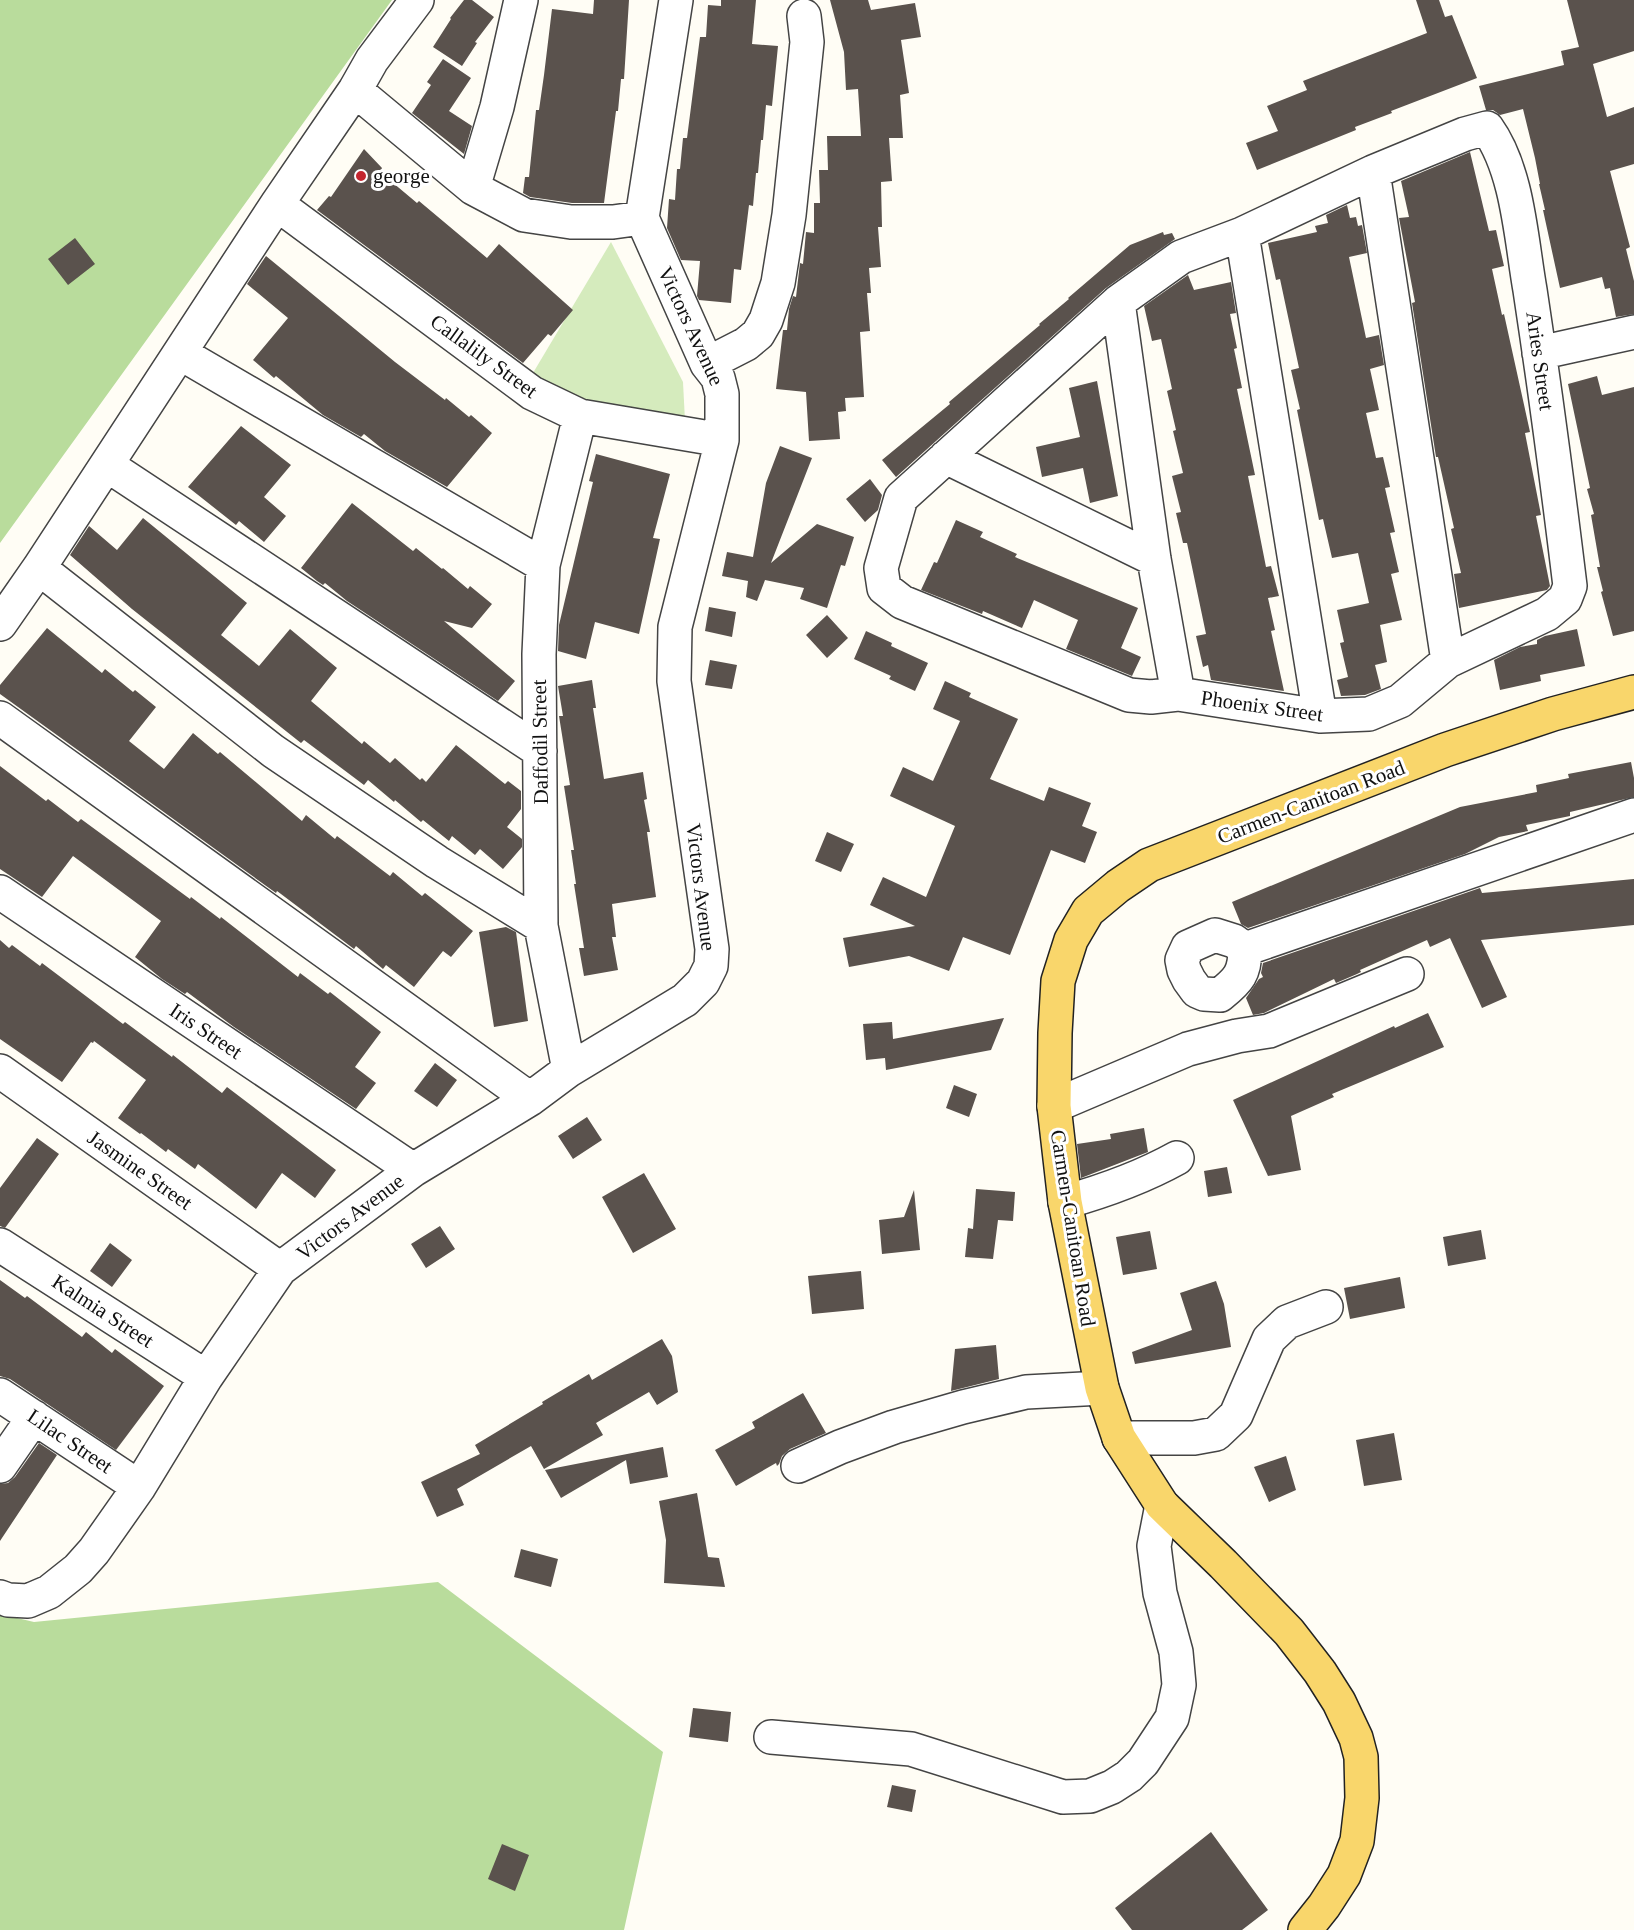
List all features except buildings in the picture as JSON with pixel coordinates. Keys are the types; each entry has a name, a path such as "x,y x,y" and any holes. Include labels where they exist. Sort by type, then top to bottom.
{"main road":[{"name":"Carmen-Canitoan Road","path":"1305,1930 1344,1875 1357,1841 1362,1798 1361,1757 1356,1738 1339,1702 1320,1672 1288,1632 1162,1505 1119,1438 1102,1388 1065,1202 1054,1106 1058,981 1071,940 1088,911 1118,886 1149,865 1433,754 1553,714 1634,693"}],"street":[{"path":"0,624 277,204 355,90 372,60 417,0"},
{"path":"473,188 497,107 521,0"},
{"path":"355,90 473,188 524,214 571,222 613,222 642,218 676,0"},
{"path":"707,364 746,344 758,334 766,320 778,283 789,215 807,42 804,16"},
{"name":"Phoenix Street","path":"1487,128 1465,134 1373,172 1242,234 1181,257 1118,302 901,498 881,568 884,588 902,602 1129,695 1151,697 1178,694 1320,716 1369,714 1400,701 1448,661 1547,614 1565,599"},
{"name":"Aries Street","path":"1487,128 1498,143 1514,193 1539,352 1570,586 1565,599"},
{"path":"1373,172 1448,661"},
{"name":"Callalily Street","path":"277,204 532,393 580,416 722,440"},
{"name":"Victors Avenue","path":"0,1597 8,1600 28,1601 49,1592 78,1569 94,1551 139,1487 206,1377 280,1269 413,1170 530,1099 569,1070 685,1000 703,982 711,966 712,949 674,681 675,627 722,440 722,394 718,378 707,364 642,218"},
{"path":"1242,234 1320,716"},
{"path":"1118,302 1154,560 1178,694"},
{"path":"1539,352 1634,332"},
{"path":"180,353 543,565"},
{"name":"Daffodil Street","path":"569,1070 541,926 539,654 543,565 580,416"},
{"path":"946,457 1154,560"},
{"path":"107,465 540,751"},
{"path":"39,568 273,751 437,862 541,926"},
{"path":"0,718 530,1099"},
{"path":"1245,949 1634,815"},
{"name":"Iris Street","path":"0,891 413,1170"},
{"path":"1054,1106 1188,1049 1228,1038 1269,1031 1407,974"},
{"name":"Jasmine Street","path":"0,1071 280,1269"},
{"path":"1065,1202 1108,1190 1177,1158"},
{"name":"Kalmia Street","path":"0,1245 206,1377"},
{"path":"1119,1438 1194,1438 1216,1434 1236,1415 1269,1339 1287,1322 1326,1307"},
{"path":"798,1466 884,1431 963,1407 1026,1392 1102,1388"},
{"name":"Lilac Street","path":"0,1395 139,1487"},
{"path":"0,1466 34,1417"},
{"path":"771,1737 910,1749 1064,1797 1090,1796 1112,1787 1130,1776 1143,1762 1172,1718 1179,1685 1176,1652 1160,1593 1154,1546 1162,1505"}],"green space":[{"path":"0,0 392,0 0,543"},
{"path":"611,242 683,382 685,421 618,410 565,395 530,378"},
{"path":"438,1582 663,1752 624,1930 0,1930 0,1614 34,1622"}],"place":[{"name":"george","path":"361,176"}]}
